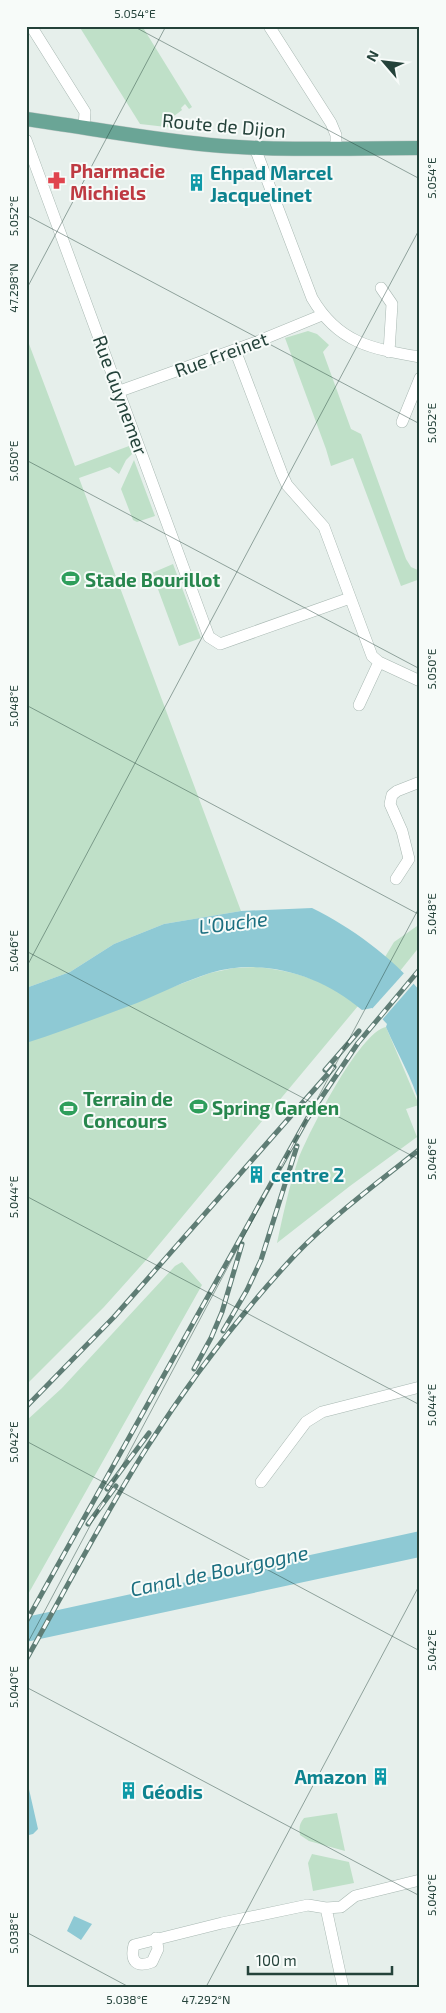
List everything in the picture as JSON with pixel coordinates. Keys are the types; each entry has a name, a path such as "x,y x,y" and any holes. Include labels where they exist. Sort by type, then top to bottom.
{"main road":[{"name":"Route de Dijon","path":"26,119 186,142 255,148 420,148"}],"street":[{"path":"31,26 86,112 84,127"},
{"path":"270,26 331,123 336,135 336,149"},
{"name":"Rue Guynemer","path":"26,140 209,637 220,644 350,598"},
{"path":"255,148 312,298 322,315 335,327 360,343 389,352 420,357"},
{"path":"381,288 392,304 389,352"},
{"name":"Rue Freinet","path":"120,391 235,350 322,315"},
{"path":"235,350 287,484 324,527 372,656 379,662 420,681"},
{"path":"402,422 420,378"},
{"path":"359,705 379,662"},
{"path":"396,879 409,860 402,830 390,804 392,796 397,791 420,782"},
{"path":"261,1482 306,1422 322,1412 420,1387"},
{"path":"156,1938 308,1905 326,1908 341,1907 355,1896 420,1880"},
{"path":"326,1908 343,1987"}],"green space":[{"path":"79,26 142,26 192,107 189,109 185,104 181,108 182,110 174,116 177,121 175,128 140,124"},
{"path":"308,331 317,334 329,345 323,352 351,429 361,434 406,559 411,567 420,571 420,579 401,586 353,458 331,466 285,338"},
{"name":"Stade Bourillot","path":"26,336 75,466 129,446 132,454 126,460 119,474 110,467 79,478 241,911 164,924 114,944 70,972 26,988"},
{"path":"134,460 155,516 137,522 133,520 121,489"},
{"path":"173,564 201,638 179,646 152,573"},
{"path":"420,924 420,946 400,971 385,957 394,942"},
{"path":"257,967 285,971 311,979 335,990 358,1006 147,1259 104,1307 26,1385 26,1042 210,973 234,968"},
{"path":"386,1027 419,1105 406,1109 417,1137 277,1243 286,1201 298,1160 312,1129 349,1064 362,1046 375,1033"},
{"path":"182,1262 202,1285 26,1598 26,1421 62,1388 175,1266"},
{"path":"337,1813 345,1851 309,1841 300,1835 300,1826 304,1818"},
{"path":"312,1854 349,1862 354,1883 313,1891 308,1863"}],"water":[{"name":"L'Ouche","path":"312,908 342,924 370,944 397,966 420,991 420,1106 409,1076 386,1027 387,1024 372,1008 362,1010 329,987 291,972 271,968 251,967 210,973 137,1003 26,1043 26,988 70,972 114,944 164,924 241,911"},
{"name":"Canal de Bourgogne","path":"420,1531 420,1557 26,1642 26,1617"},
{"path":"26,1776 38,1829 29,1835 26,1833"},
{"path":"74,1916 92,1924 81,1940 67,1931"}],"pier":[{"path":"405,972 415,982 381,1021 371,1010"}],"railway":[{"path":"26,1622 307,1119 358,1043 420,969"},
{"path":"325,1070 359,1031"},
{"path":"26,1407 114,1317 334,1067"},
{"path":"223,1331 247,1290 261,1260 297,1146"},
{"path":"26,1660 130,1475 163,1423 216,1348 275,1277 310,1240 420,1149"},
{"path":"194,1369 211,1338 222,1312 242,1244"},
{"path":"107,1489 149,1433"},
{"path":"88,1524 116,1486"}],"place":[{"name":"Pharmacie Michiels","path":"56,181"},
{"name":"Ehpad Marcel Jacquelinet","path":"196,183"},
{"name":"Stade Bourillot","path":"71,579"},
{"name":"Spring Garden","path":"198,1107"},
{"name":"Terrain de Concours","path":"69,1109"},
{"name":"centre 2","path":"257,1174"},
{"name":"Amazon","path":"381,1776"},
{"name":"Géodis","path":"128,1791"}]}
